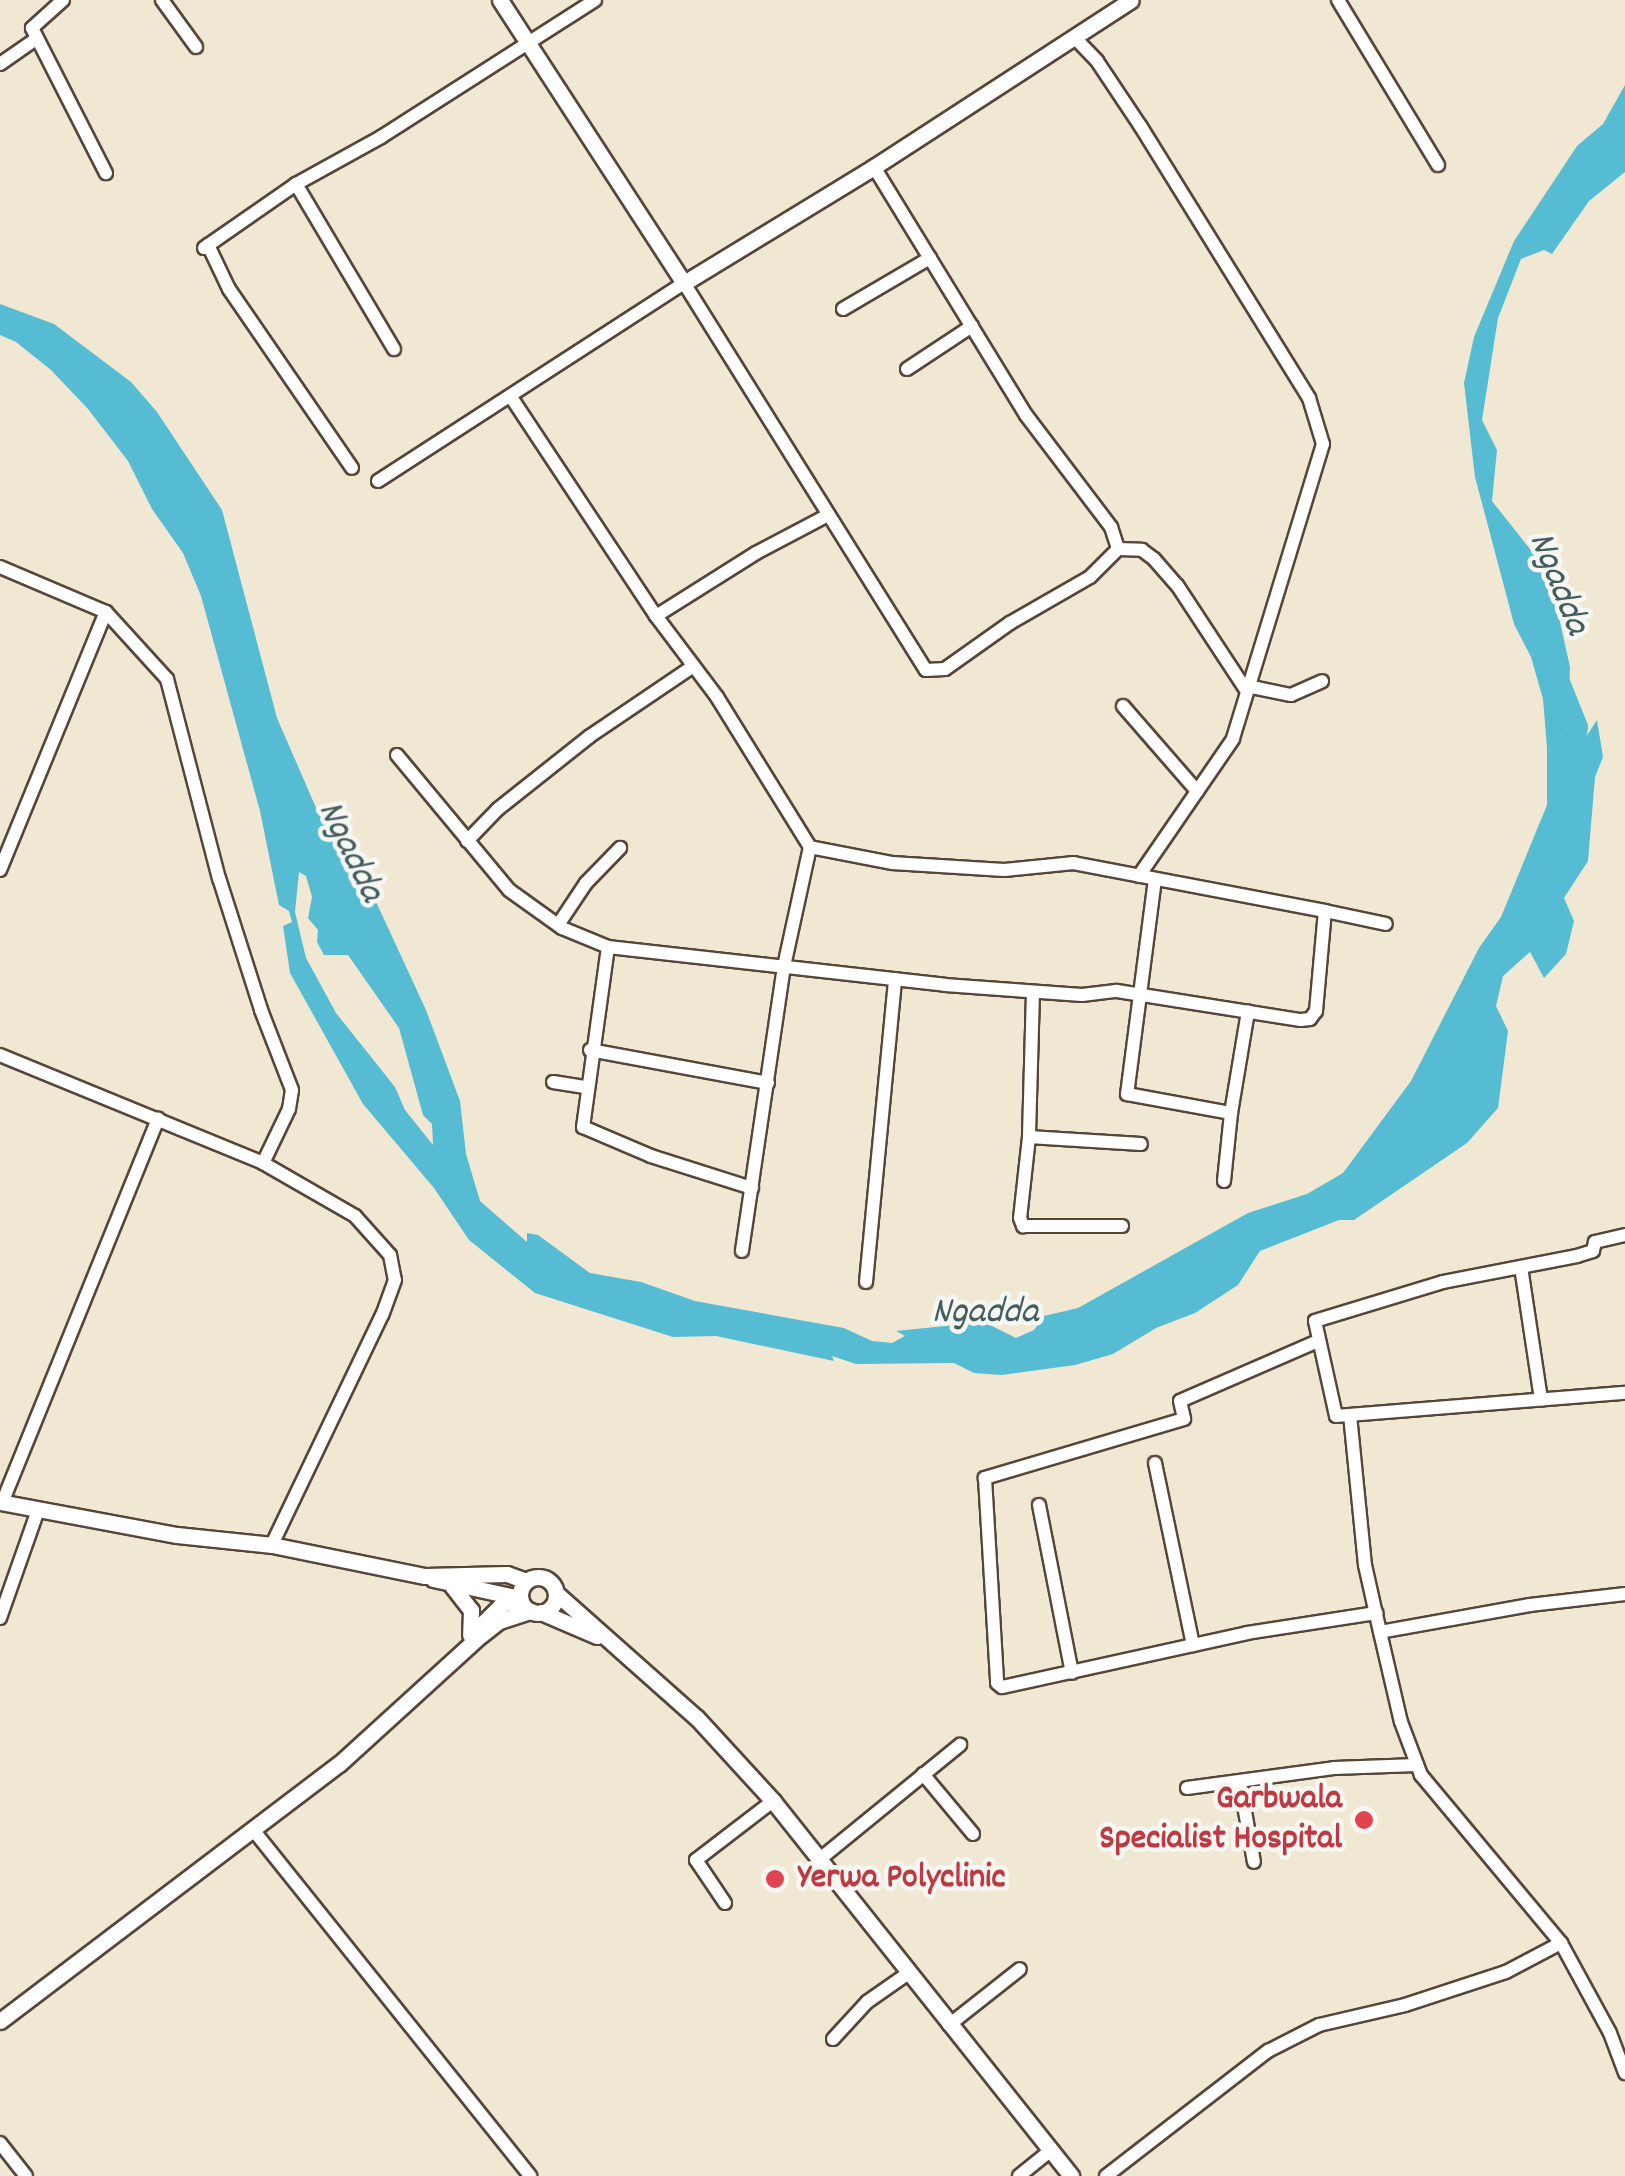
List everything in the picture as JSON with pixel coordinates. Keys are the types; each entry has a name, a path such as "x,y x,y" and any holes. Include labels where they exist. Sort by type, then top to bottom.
{"street":[{"path":"63,0 37,19 32,28 106,173"},
{"path":"162,0 196,47"},
{"path":"500,0 684,283 926,670 945,670 1010,623 1090,577 1118,550 1142,550 1177,585 1246,688 1291,695 1322,681"},
{"path":"352,468 229,288 206,247 296,184 381,137 595,0"},
{"path":"378,481 1131,0"},
{"path":"1338,0 1438,165"},
{"path":"1075,38 1097,61 1141,128 1310,398 1324,444 1233,739 1138,876"},
{"path":"0,64 36,39"},
{"path":"874,167 1026,416 1111,527 1118,550"},
{"path":"296,184 394,349"},
{"path":"843,309 930,258"},
{"path":"907,370 972,326"},
{"path":"512,397 656,616 717,697 810,848 784,966 742,1251"},
{"path":"656,616 756,553 828,515"},
{"path":"0,567 106,612 168,679 218,878 260,1010 292,1090 289,1110 263,1162"},
{"path":"0,870 4,849 106,612"},
{"path":"467,841 498,809 590,736 692,667"},
{"path":"1124,706 1197,791"},
{"path":"397,755 509,890 558,925 608,947 1034,992 1137,994 1310,1019 1319,998 1325,911"},
{"path":"558,925 586,883 620,848"},
{"path":"810,848 892,863 1004,870 1074,863 1386,924"},
{"path":"1154,879 1127,1094 1231,1114"},
{"path":"608,947 580,1122 587,1129 651,1156 752,1188"},
{"path":"866,1282 896,979"},
{"path":"1034,992 1028,1138 1020,1218 1023,1226 1122,1226"},
{"path":"1224,1181 1248,1011"},
{"path":"590,1050 768,1083"},
{"path":"0,1055 263,1162 354,1216 390,1255 395,1267 382,1316 272,1545"},
{"path":"553,1082 585,1087"},
{"path":"158,1118 1,1502 36,1513 272,1545 424,1576 528,1606 613,1643"},
{"path":"1028,1138 1140,1144"},
{"path":"1625,1235 1595,1242 1592,1251 1578,1256 1443,1282 1320,1316 1315,1321 1336,1416 1625,1393"},
{"path":"1520,1267 1542,1399"},
{"path":"1318,1340 1180,1401 1184,1419 985,1478 996,1683 1002,1687 1376,1612"},
{"path":"1350,1416 1365,1564 1417,1765 1561,1944 1610,2033 1625,2073"},
{"path":"1155,1463 1193,1646"},
{"path":"1039,1504 1072,1672"},
{"path":"0,1618 36,1513"},
{"path":"424,1576 507,1574 526,1582 544,1578 697,1718 773,1801 1071,2176"},
{"path":"526,1582 528,1606"},
{"path":"452,1586 471,1610 468,1639 461,1656"},
{"path":"468,1639 504,1602 552,1606 556,1593"},
{"path":"1380,1632 1530,1605 1625,1594"},
{"path":"0,2021 340,1764 499,1622 528,1606"},
{"path":"820,1859 960,1744"},
{"path":"1187,1788 1334,1768 1417,1765"},
{"path":"924,1774 972,1834"},
{"path":"1240,1783 1254,1862"},
{"path":"726,1903 696,1860 773,1801"},
{"path":"254,1831 530,2176"},
{"path":"1106,2176 1268,2051 1319,2025 1405,2005 1506,1972 1561,1944"},
{"path":"949,2025 1020,1970"},
{"path":"832,2040 867,2002 910,1972"},
{"path":"0,2143 26,2176"},
{"path":"1019,2176 1050,2151"}],"water":[{"path":"1625,85 1625,172 1589,201 1552,254 1544,250 1521,259 1498,318 1482,420 1497,450 1492,501 1549,573 1570,667 1566,767 1597,720 1603,757 1595,777 1588,861 1564,898 1574,921 1566,954 1544,978 1530,952 1503,976 1496,1006 1508,1031 1498,1108 1467,1143 1354,1220 1339,1220 1260,1251 1238,1285 1195,1313 1156,1328 1113,1354 1075,1365 1002,1375 974,1373 954,1363 856,1364 832,1356 834,1361 716,1336 673,1337 535,1293 469,1240 434,1188 363,1104 290,973 283,926 292,922 289,911 279,905 260,811 201,596 183,553 152,509 128,461 88,409 51,370 16,342 0,335 0,304 54,324 131,382 157,412 222,510 277,718 317,810 333,823 359,865 426,1010 460,1101 466,1154 480,1201 527,1242 527,1233 538,1235 590,1273 641,1282 695,1301 844,1328 872,1341 892,1343 905,1336 896,1331 984,1322 1016,1338 1034,1330 1044,1316 1078,1308 1248,1213 1307,1194 1343,1173 1411,1081 1479,948 1501,917 1547,805 1547,748 1543,699 1531,657 1514,624 1475,477 1464,383 1474,337 1514,241 1577,146 1603,124","holes":["299,872 306,876 312,897 308,918 318,930 317,942 324,955 348,955 399,1028 423,1115 432,1124 433,1145 405,1110 395,1087 336,1013 306,958 295,912"]}],"waterway":[{"name":"Ngadda","path":"1560,682 1578,727 1567,784"}],"place":[{"name":"Garbwala Specialist Hospital","path":"1364,1820"},
{"name":"Yerwa Polyclinic","path":"775,1879"}]}
